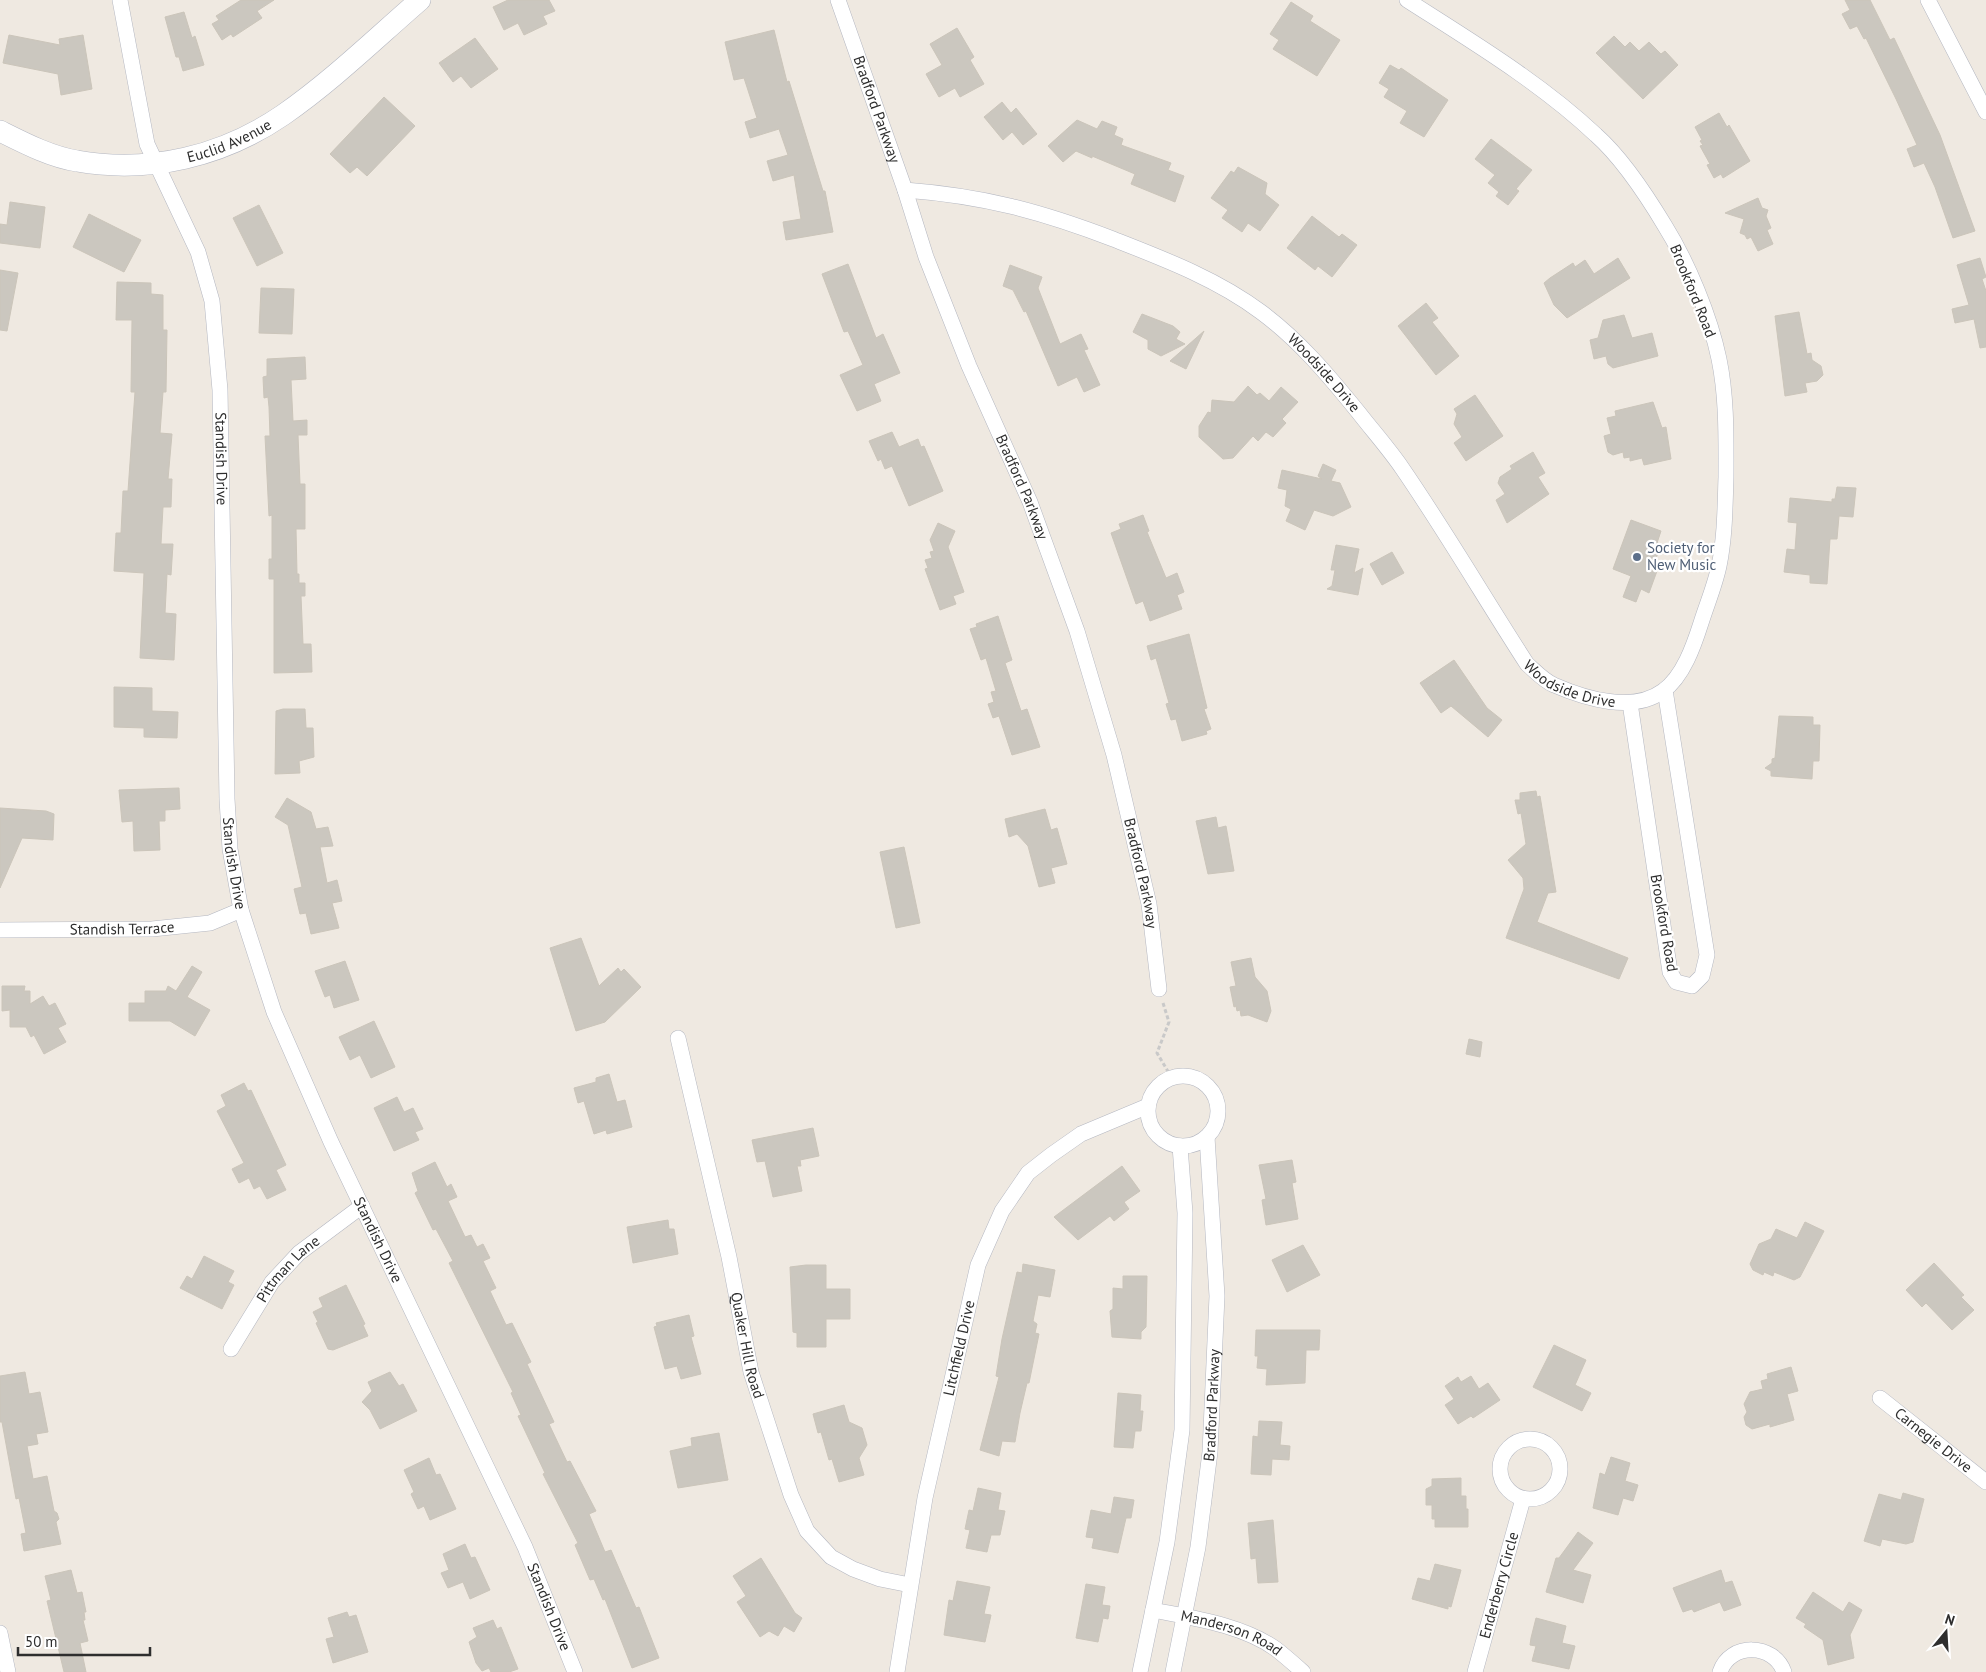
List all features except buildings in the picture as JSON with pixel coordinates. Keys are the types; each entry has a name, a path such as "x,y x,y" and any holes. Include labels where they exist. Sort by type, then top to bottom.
{"street":[{"name":"Standish Drive","path":"120,0 147,144 198,252 212,301 220,390 227,799 230,849 241,910 274,1012 362,1206 524,1547 575,1672"},
{"name":"Euclid Avenue","path":"0,131 52,154 77,162 139,166 157,165 192,157 223,146 282,116 325,83 420,0"},
{"name":"Bradford Parkway","path":"838,0 926,257 968,366 1030,502 1077,631 1114,755 1149,904 1159,989"},
{"name":"Brookford Road","path":"1407,0 1475,43 1570,112 1599,137 1633,179 1665,226 1686,266 1708,323 1719,359 1727,426 1724,528 1718,568 1696,638 1685,663 1665,690 1645,701 1630,703 1670,972 1676,982 1692,986 1702,976 1707,956 1665,690"},
{"path":"1928,0 1986,112"},
{"name":"Woodside Drive","path":"904,190 949,193 993,200 1059,218 1167,260 1232,292 1261,312 1297,342 1328,375 1402,467 1526,664 1552,684 1600,700 1630,703"},
{"name":"Standish Terrace","path":"0,930 152,929 210,923 241,910"},
{"name":"Quaker Hill Road","path":"678,1038 729,1257 751,1372 791,1495 807,1531 831,1557 853,1569 880,1579 910,1585"},
{"name":"Bradford Parkway","path":"1172,1078 1181,1076 1199,1080 1213,1093 1218,1111 1213,1129 1207,1136 1214,1226 1217,1306 1210,1452 1198,1547 1173,1672"},
{"path":"1172,1078 1156,1088 1148,1106 1148,1117 1159,1137 1169,1143 1180,1146 1199,1142 1207,1136"},
{"name":"Litchfield Drive","path":"897,1672 925,1498 978,1266 1002,1211 1028,1173 1051,1154 1080,1134 1148,1106"},
{"name":"Bradford Parkway","path":"1140,1672 1167,1542 1182,1430 1185,1213 1180,1146"},
{"name":"Pittman Lane","path":"231,1349 272,1282 299,1253 362,1206"},
{"name":"Carnegie Drive","path":"1880,1398 1986,1482"},
{"path":"1529,1439 1537,1440 1556,1453 1560,1476 1552,1490 1546,1495 1539,1498 1523,1499 1516,1496 1504,1485 1501,1478 1500,1462 1508,1448 1514,1444 1529,1439"},
{"name":"Enderberry Circle","path":"1476,1672 1523,1499"},
{"name":"Manderson Road","path":"1153,1610 1212,1622 1238,1631 1274,1648 1303,1672"},
{"path":"0,1632 8,1672"},
{"path":"1720,1672 1728,1659 1746,1650 1768,1653 1776,1659 1784,1672"}],"path":[{"path":"1159,989 1169,1022 1157,1053 1172,1078"}],"place":[{"name":"Society for New Music","path":"1637,557"}]}
